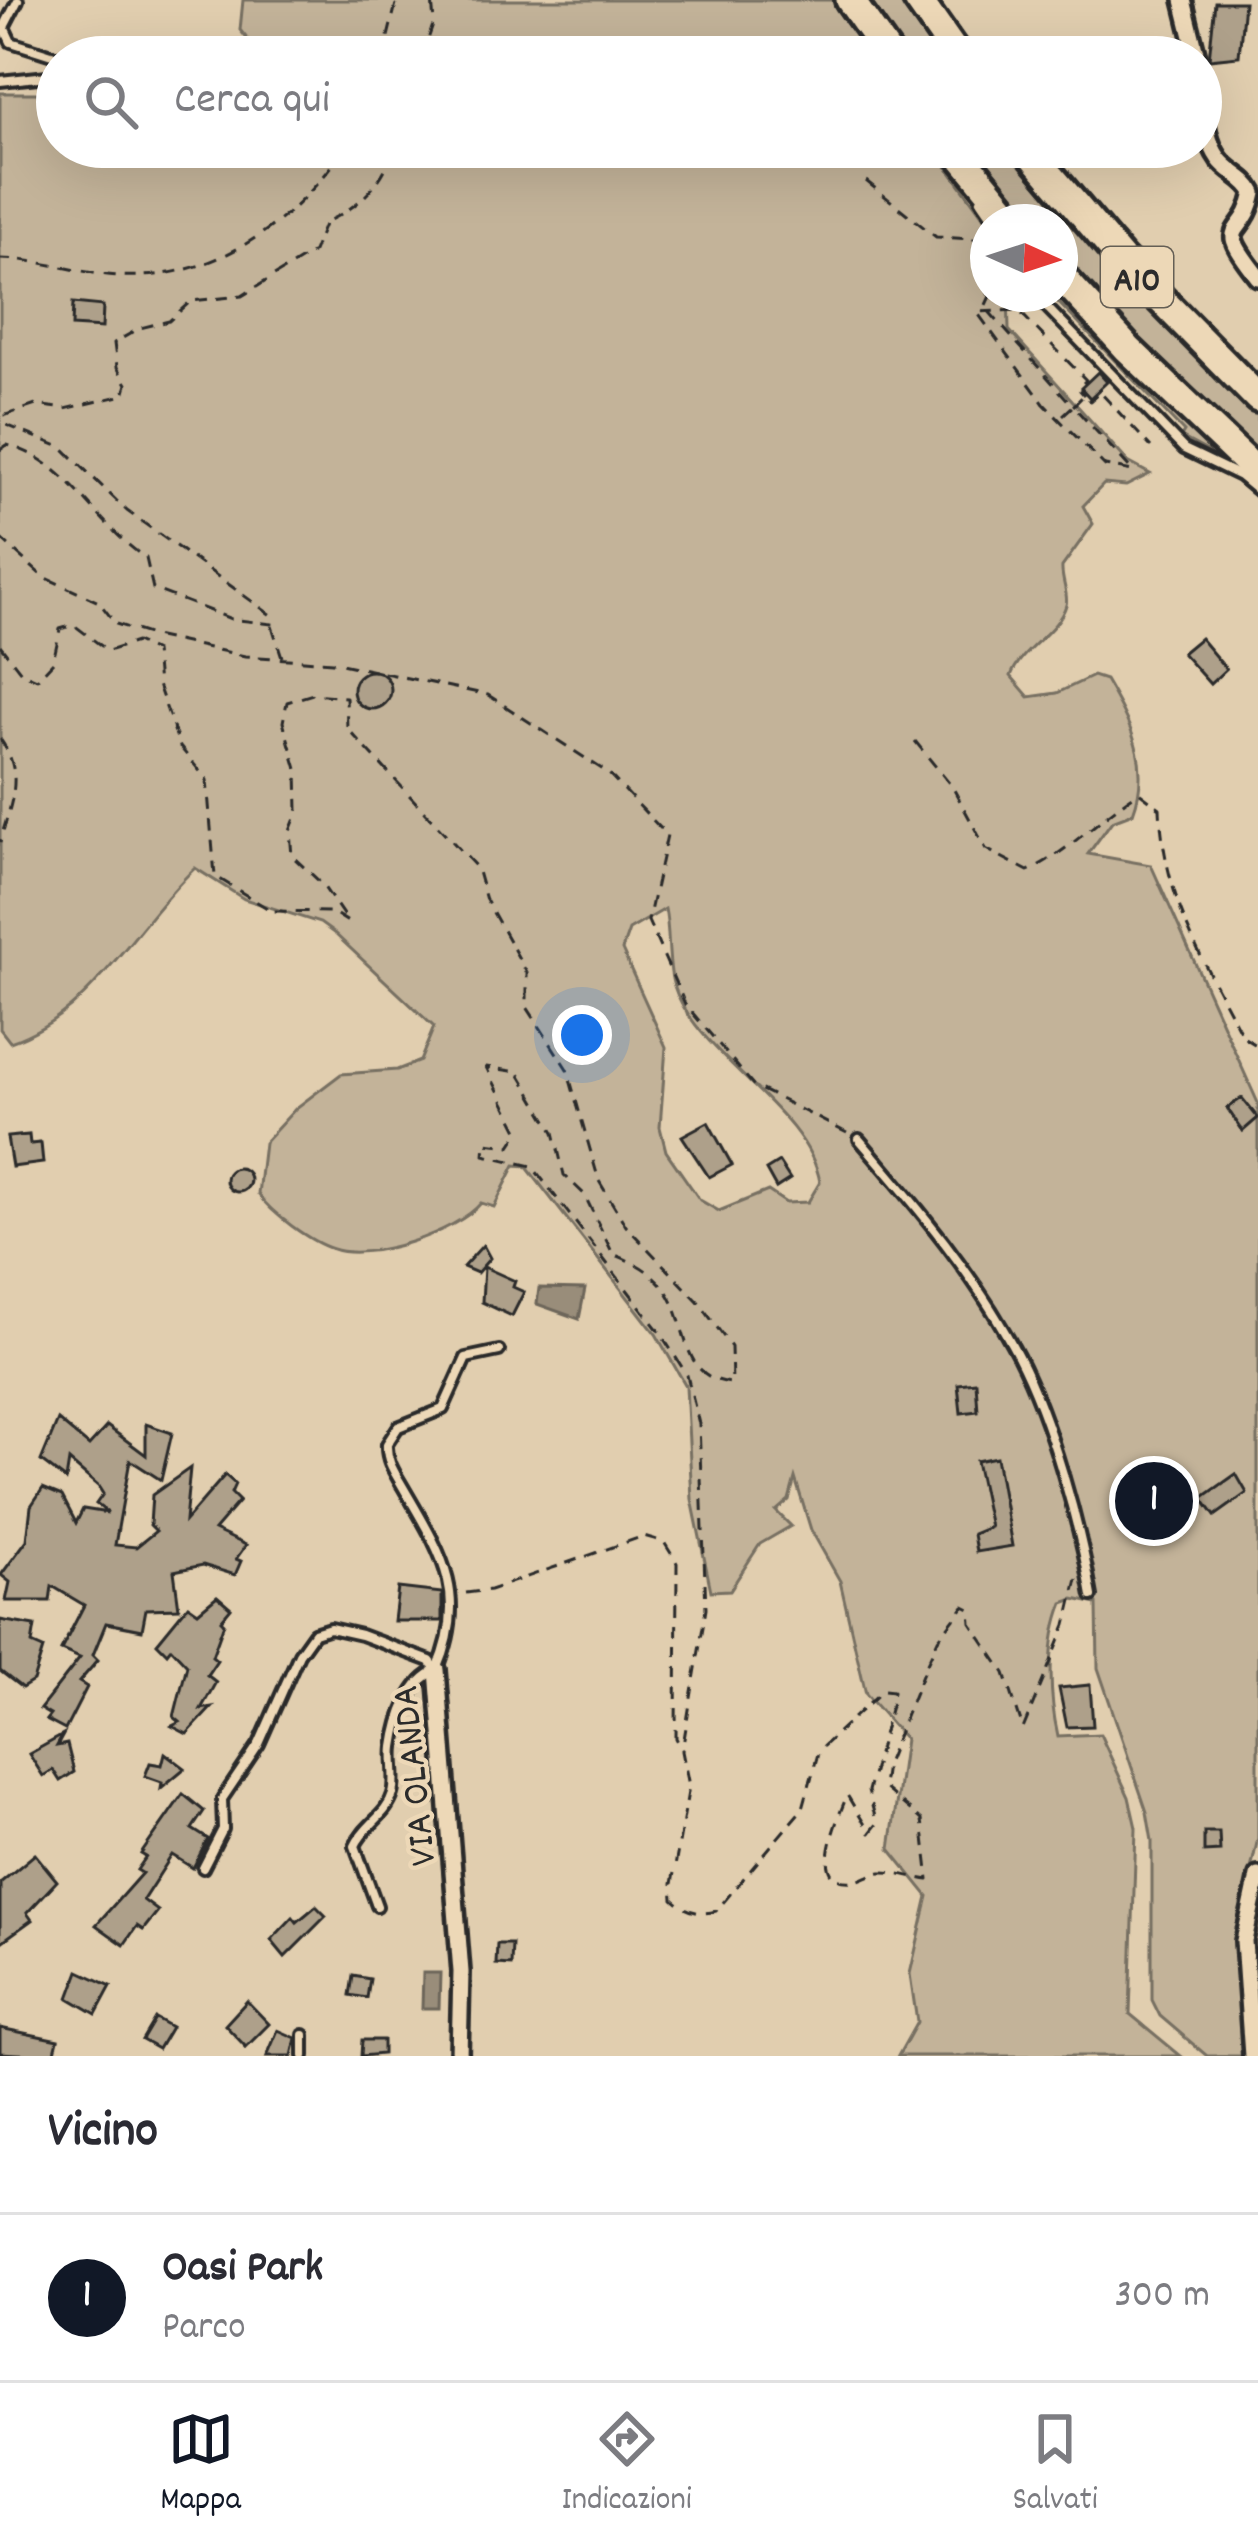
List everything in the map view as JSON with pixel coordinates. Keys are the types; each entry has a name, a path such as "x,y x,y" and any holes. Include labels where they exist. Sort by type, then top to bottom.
{"highway":[{"path":"850,0 875,36"},
{"path":"918,0 943,36"},
{"path":"970,168 1001,204"},
{"name":"A10","path":"1044,168 1122,260 1258,398"},
{"name":"A10","path":"1078,294 1128,349 1258,473"}],"street":[{"path":"1183,0 1192,36"},
{"path":"1222,163 1248,182 1254,193 1233,233 1234,247 1258,277"},
{"name":"VIA OLANDA","path":"437,1670 461,1972 459,2056"},
{"path":"1252,2056 1244,1941 1258,1876"}],"lane":[{"path":"18,0 7,16 6,34 21,48 36,52"},
{"path":"0,81 36,77"},
{"path":"964,168 985,204"},
{"path":"1051,312 1184,449 1240,476 1258,491"},
{"path":"859,1139 927,1219 1019,1358 1085,1546 1092,1596"},
{"path":"376,1906 355,1846 364,1825 382,1813 394,1793 394,1745 414,1687 420,1677 437,1670 452,1595 451,1575 390,1464 387,1444 398,1427 443,1409 466,1358 499,1351"},
{"name":"VIA OLANDA","path":"203,1868 223,1829 223,1799 259,1744 299,1654 314,1633 330,1628 361,1635 414,1654 437,1670"},
{"path":"304,2036 304,2056"}],"path":[{"path":"388,36 397,0"},
{"path":"429,36 433,0"},
{"path":"0,259 32,259 102,274 180,274 261,238 316,190 331,168"},
{"path":"283,660 271,614 127,511 84,463 63,448 14,430 6,425 6,415 35,405 65,409 124,394 127,383 117,367 114,343 145,326 169,321 191,302 242,296 313,252 325,222 350,212 387,168"},
{"path":"866,181 936,237 970,239"},
{"path":"977,312 1044,404 1105,466 1133,472 989,312"},
{"path":"1020,312 1086,380 1078,388 1084,395 1090,401 1100,392 1151,447"},
{"path":"1064,415 1084,395"},
{"path":"0,450 7,445 48,462 84,502 108,519 118,541 146,558 152,590 231,619 272,624"},
{"path":"0,538 41,576 99,602 116,624 194,646 283,660 332,662 488,695 608,773 667,835 648,921 685,1004 754,1086 859,1139"},
{"path":"0,645 21,672 37,679 52,662 59,629 74,625 108,651 136,642 154,651 158,685 180,747 207,780 215,876 272,911 332,912 348,922 321,883 292,856 297,770 283,722 286,702 313,694 346,698 347,728 478,868 485,899 526,973 527,1007 567,1069 599,1181 626,1226 698,1300 731,1348 732,1383 710,1381 693,1366 664,1286 639,1264 613,1254 584,1194 564,1175 554,1132 536,1095 518,1072 487,1067 519,1132 510,1146 485,1143 484,1155 532,1166 659,1331 686,1375 699,1424 706,1609 682,1751"},
{"path":"0,739 8,751 17,791 0,842"},
{"path":"915,741 953,788 986,849 1028,871 1057,858 1100,817 1139,792 1160,808 1162,862 1183,920 1243,1037 1258,1046"},
{"path":"452,1595 490,1590 652,1536 664,1542 677,1563 676,1738 689,1786 673,1899 704,1915 716,1911 803,1808 819,1750 884,1690 893,1691 868,1790 877,1824 870,1833 848,1795 835,1836 826,1845 827,1864 836,1877 850,1882 882,1872 929,1880 922,1820 909,1806 888,1797 883,1787 886,1764 938,1639 964,1606 970,1609 971,1623 1005,1673 1023,1729 1033,1716 1066,1625 1074,1582 1088,1569"}],"shaded area":[{"path":"243,0 836,0 860,36 245,36 240,30"},
{"path":"863,0 906,0 931,36 888,36"},
{"path":"0,93 36,93 36,168 948,168 974,204 970,204 970,312 1008,312 1009,330 1128,462 1150,474 1126,486 1104,484 1083,506 1093,524 1062,567 1066,605 1062,615 1011,676 1029,697 1057,693 1093,676 1105,680 1130,728 1140,777 1133,813 1112,821 1088,854 1151,865 1258,1103 1258,1838 1234,1945 1244,2056 1207,2056 1160,2016 1152,2000 1152,1841 1147,1812 1098,1668 1097,1604 1074,1599 1063,1603 1052,1652 1058,1736 1100,1734 1129,1797 1136,1828 1130,2014 1181,2056 898,2056 917,2022 910,1974 928,1896 890,1849 905,1739 866,1694 840,1581 811,1530 795,1478 789,1500 776,1511 791,1526 760,1544 730,1590 711,1591 692,1499 686,1386 656,1334 526,1166 515,1165 494,1207 481,1203 433,1234 368,1251 333,1249 313,1240 281,1218 258,1194 264,1143 296,1108 341,1074 397,1070 420,1061 434,1027 335,934 320,923 244,899 195,868 89,989 39,1029 10,1042 0,1029","holes":["665,909 673,983 703,1034 774,1106 811,1155 820,1182 808,1202 786,1203 768,1191 719,1211 700,1200 666,1151 660,1127 666,1047 622,950 629,930"]},
{"path":"986,168 1031,168 1062,204 1015,204"},
{"path":"1078,222 1158,315 1258,412 1258,457 1078,276"},
{"path":"1067,312 1078,312 1211,447 1209,452 1181,437 1184,432"},
{"path":"539,1288 585,1289 579,1319 537,1304"},
{"path":"423,1973 440,1973 439,2008 422,2008"}],"building":[{"path":"1215,2 1244,2 1239,56 1222,58 1222,36 1211,36"},
{"path":"73,303 103,306 102,328 72,326"},
{"path":"1098,372 1107,382 1090,398 1081,388"},
{"path":"1200,638 1226,669 1210,684 1182,653"},
{"path":"372,671 386,676 391,690 386,704 372,709 358,704 353,690 358,676"},
{"path":"1242,1098 1258,1118 1243,1131 1227,1108"},
{"path":"708,1122 732,1165 709,1177 682,1136"},
{"path":"29,1135 30,1144 41,1143 43,1163 12,1167 7,1137"},
{"path":"779,1162 790,1179 776,1188 766,1170"},
{"path":"238,1168 250,1180 238,1192 226,1180"},
{"path":"483,1245 490,1258 477,1273 463,1267"},
{"path":"484,1267 515,1281 513,1287 524,1292 512,1316 482,1302"},
{"path":"976,1382 978,1411 961,1413 958,1384"},
{"path":"58,1420 89,1446 107,1426 146,1455 146,1424 172,1433 161,1480 130,1460 115,1545 136,1547 156,1531 150,1525 152,1495 190,1468 185,1521 225,1475 235,1484 231,1493 239,1501 214,1530 246,1545 236,1559 241,1561 235,1575 203,1565 174,1571 179,1608 146,1609 142,1630 106,1623 93,1655 98,1660 79,1682 87,1687 65,1730 46,1720 50,1715 40,1709 80,1658 61,1650 84,1605 52,1586 50,1601 6,1601 10,1582 1,1575 27,1540 31,1506 43,1488 62,1496 76,1523 83,1509 108,1513 96,1504 103,1494 98,1486 69,1461 66,1480 41,1461"},
{"path":"996,1457 1012,1546 976,1552 973,1534 990,1527 976,1461"},
{"path":"1236,1474 1247,1493 1215,1516 1202,1498"},
{"path":"398,1588 442,1593 442,1621 394,1621"},
{"path":"217,1596 231,1608 221,1620 224,1623 212,1656 217,1660 207,1675 216,1682 201,1709 212,1707 187,1734 172,1726 180,1722 174,1717 187,1665 171,1648 167,1653 157,1643 188,1605 198,1612"},
{"path":"0,1620 35,1626 32,1644 43,1649 33,1681 22,1688 0,1671"},
{"path":"1090,1685 1093,1726 1067,1727 1059,1688"},
{"path":"63,1735 57,1746 67,1744 74,1772 60,1781 53,1770 43,1776 29,1754"},
{"path":"165,1753 185,1768 161,1788 162,1782 145,1776 150,1763 162,1765"},
{"path":"183,1794 204,1811 192,1829 208,1839 193,1868 172,1855 143,1900 158,1911 143,1930 137,1926 124,1945 96,1925 142,1873 137,1870 146,1857 141,1854"},
{"path":"1204,1832 1219,1832 1220,1851 1204,1852"},
{"path":"35,1854 57,1881 27,1913 32,1920 0,1943 0,1883"},
{"path":"316,1906 326,1916 285,1957 271,1940 293,1917 297,1922"},
{"path":"497,1944 512,1944 511,1965 496,1964"},
{"path":"79,1971 111,1986 96,2014 69,1998"},
{"path":"353,1976 370,1979 367,1998 350,1995"},
{"path":"247,2001 269,2024 246,2047 225,2025"},
{"path":"155,2018 171,2027 158,2049 142,2040"},
{"path":"0,2028 58,2040 54,2056 0,2053"},
{"path":"278,2030 296,2038 292,2056 267,2056"},
{"path":"362,2040 383,2040 383,2054 361,2056"}],"place":[{"name":"Oasi Park","path":"1154,1501"}]}
